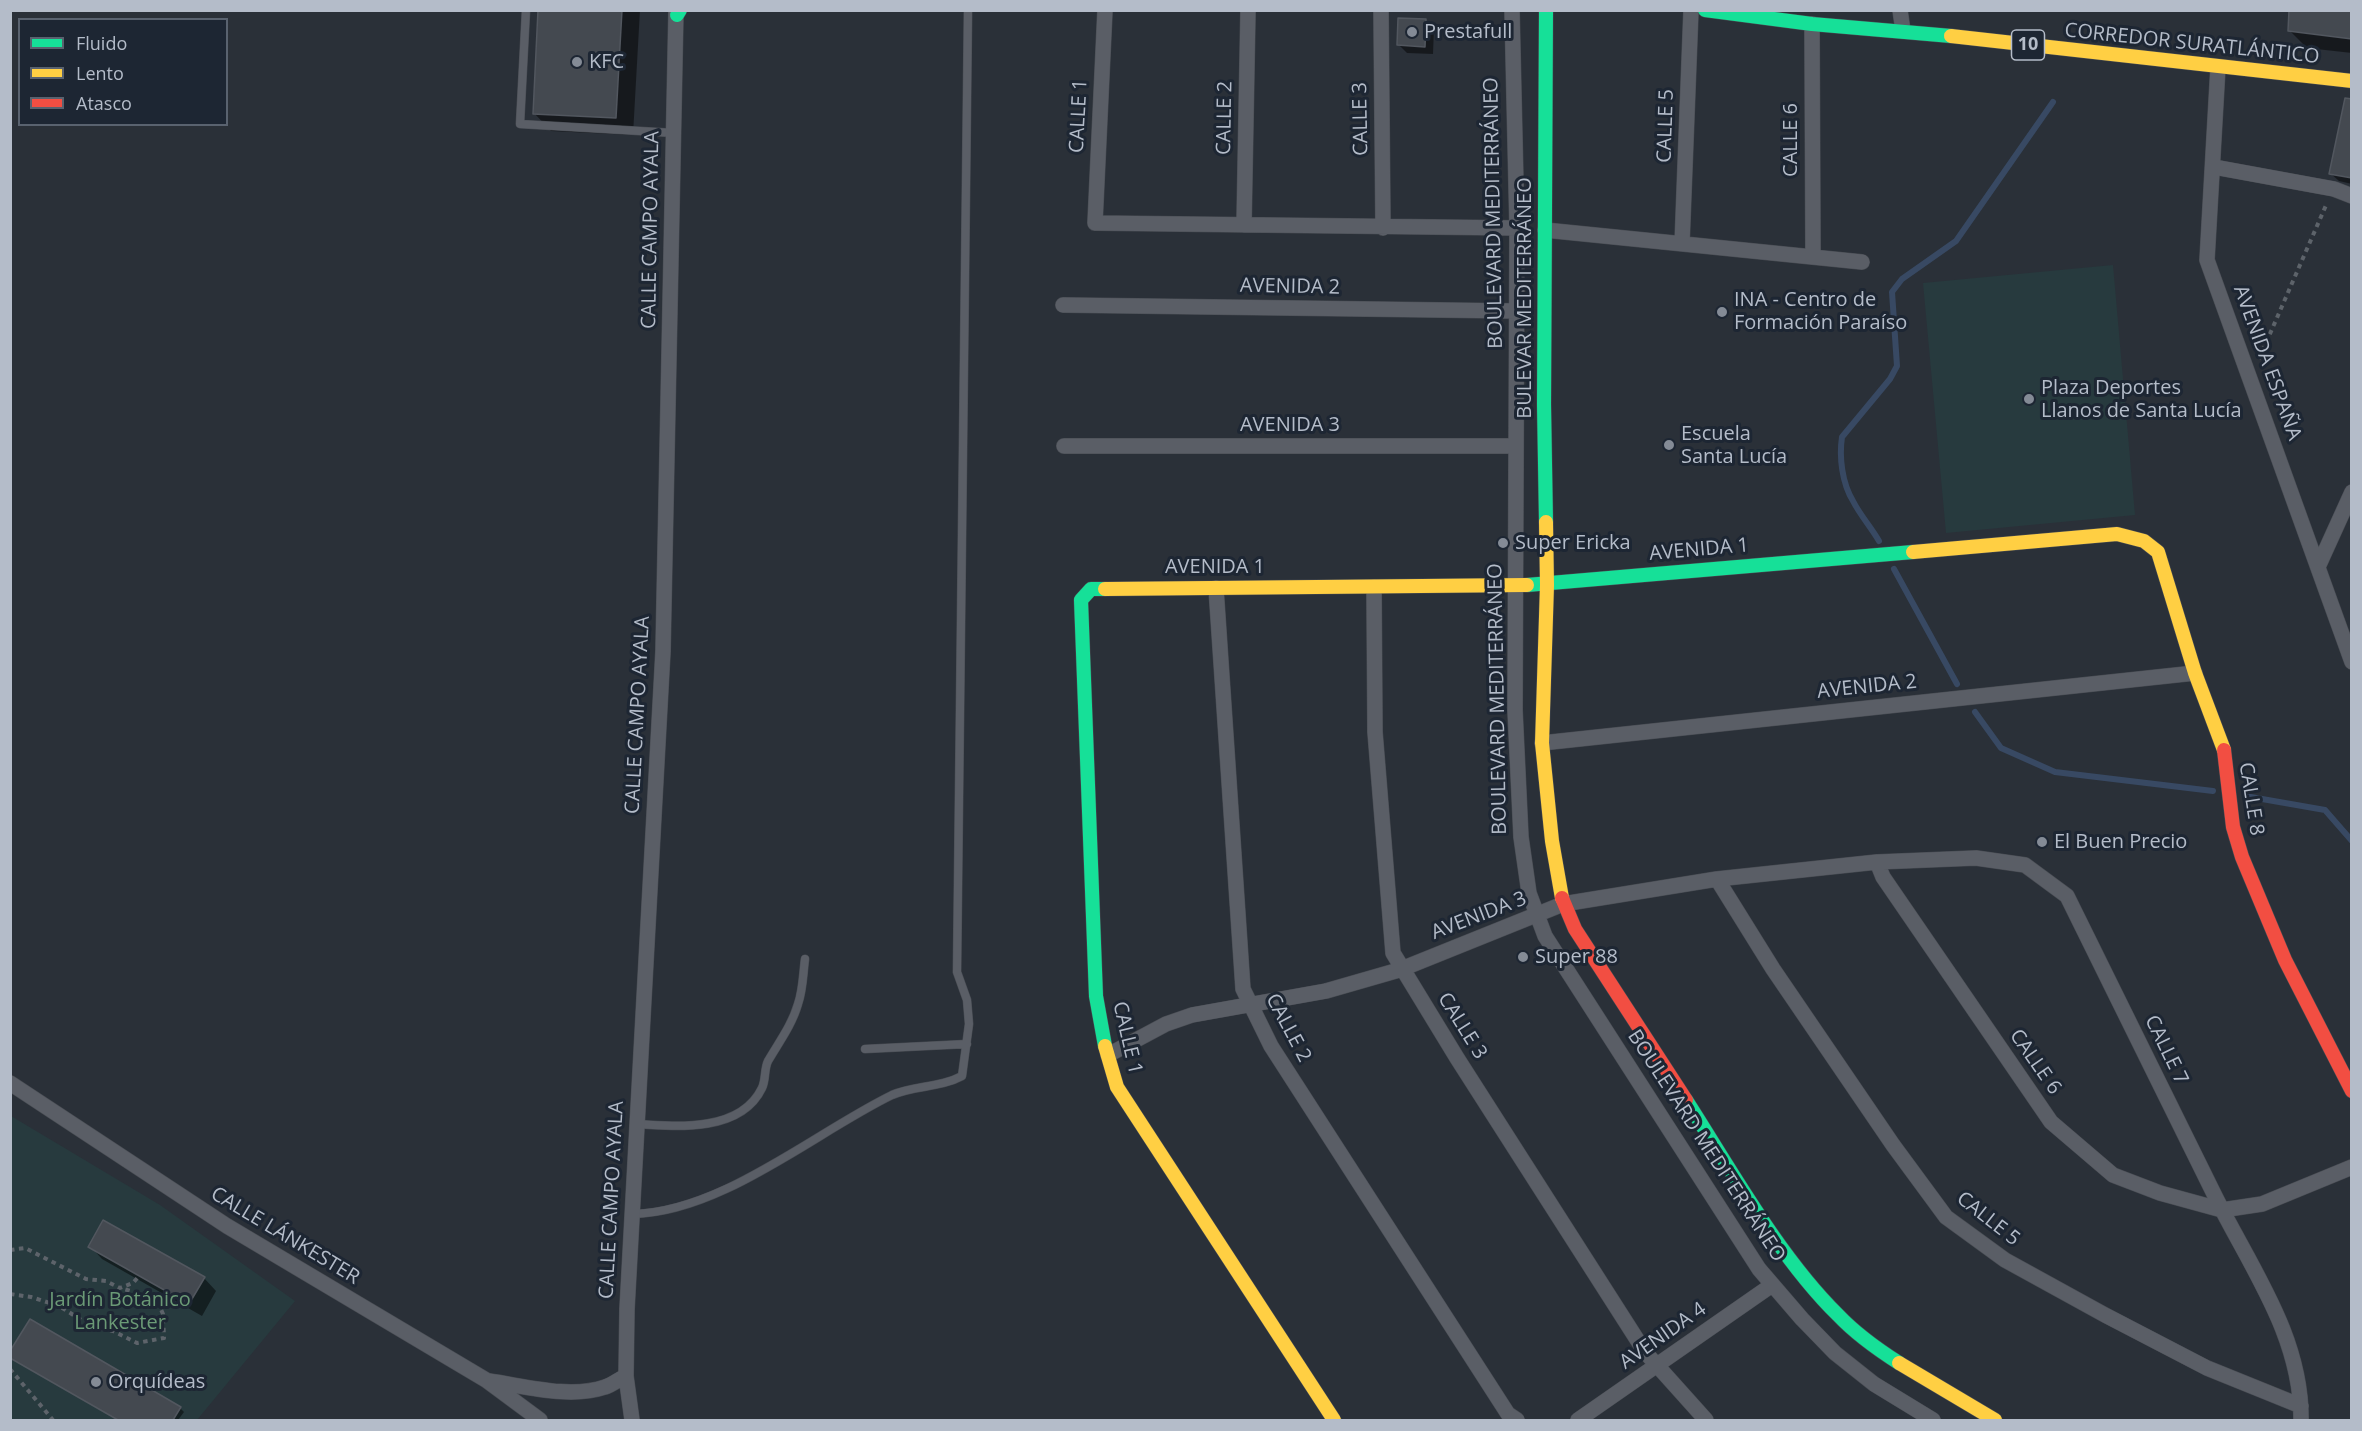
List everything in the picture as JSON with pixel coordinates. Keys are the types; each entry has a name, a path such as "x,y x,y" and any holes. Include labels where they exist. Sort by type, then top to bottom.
{"street":[{"name":"CALLE 1","path":"1105,10 1095,223 1244,225"},
{"name":"CALLE 2","path":"1244,225 1248,10"},
{"name":"CALLE 3","path":"1381,10 1383,228"},
{"name":"BOULEVARD MEDITERRÁNEO","path":"1512,10 1517,228 1515,710 1521,837 1529,893 1551,946 1759,1269 1835,1353 1874,1384 1932,1420"},
{"name":"BULEVAR MEDITERRÁNEO","path":"1546,10 1544,404 1547,585"},
{"name":"CALLE 5","path":"1682,244 1691,10"},
{"name":"CORREDOR SURATLÁNTICO","path":"1705,10 1812,24 1903,31 2352,81"},
{"path":"1900,10 1903,31"},
{"name":"CALLE CAMPO AYALA","path":"632,1420 626,1376 637,1124 663,651 678,12"},
{"name":"CALLE 6","path":"1812,24 1813,257"},
{"name":"AVENIDA ESPAÑA","path":"2218,67 2207,260 2352,662"},
{"path":"2214,167 2334,189 2352,196"},
{"path":"1244,225 1517,228"},
{"path":"1545,230 1862,262"},
{"name":"AVENIDA 2","path":"1063,305 1516,311"},
{"name":"AVENIDA 3","path":"1064,446 1516,446"},
{"path":"2318,567 2352,492"},
{"name":"AVENIDA 1","path":"1081,600 1091,589 1547,585 2117,534 2144,541"},
{"name":"CALLE 8","path":"2144,541 2158,552 2195,673 2223,746 2233,827 2242,857 2285,960 2352,1091"},
{"name":"BOULEVARD MEDITERRÁNEO","path":"1547,585 1542,743 1552,842 1563,904 1575,929 1782,1248 1815,1291 1848,1324 1887,1355 1995,1420"},
{"name":"CALLE 3","path":"1374,586 1375,732 1393,953 1456,1059 1645,1352 1706,1420"},
{"name":"CALLE 2","path":"1216,588 1243,988 1271,1046 1508,1414 1517,1420"},
{"name":"CALLE 1","path":"1081,600 1096,996 1117,1087 1334,1420"},
{"name":"AVENIDA 2","path":"1542,743 2195,673"},
{"name":"CALLE 7","path":"1877,862 1976,858 2025,865 2067,896 2222,1210 2275,1307 2292,1354 2301,1413"},
{"name":"CALLE 6","path":"1877,862 1883,877 2051,1122 2113,1175 2160,1193 2222,1210"},
{"name":"AVENIDA 3","path":"1108,1055 1166,1024 1192,1015 1326,991 1402,969 1563,904 1717,879 1877,862"},
{"name":"CALLE 5","path":"1717,879 1773,969 1893,1145 1946,1217 2005,1260 2207,1368 2301,1413"},
{"name":"CALLE LÁNKESTER","path":"10,1083 227,1226 486,1380 540,1420"},
{"path":"2222,1210 2262,1204 2352,1167"},
{"name":"AVENIDA 4","path":"1578,1420 1772,1285"},
{"path":"486,1380 556,1390 581,1391 606,1387 626,1376"}],"lane":[{"path":"526,10 520,124 675,133"},
{"path":"633,1214 654,1214 741,1182 863,1109 898,1093 950,1083 962,1076 969,1024 967,1000 957,972 968,10"},
{"path":"637,1124 679,1127 720,1121 747,1108 762,1088 767,1064 789,1027 799,1003 805,959"},
{"path":"865,1049 967,1044"}],"path":[{"path":"2250,379 2334,189"},
{"path":"10,1250 25,1248 86,1279 106,1281 120,1288 156,1298 163,1314 164,1338 137,1343 114,1331 91,1326 59,1306 31,1297 10,1294"},
{"path":"120,1288 133,1282 139,1276"},
{"path":"10,1369 53,1420"}],"green space":[{"name":"Plaza Deportes Llanos de Santa Lucía","path":"2113,265 2135,515 1946,533 1923,283"},
{"name":"Jardín Botánico Lankester","path":"11,1116 160,1205 295,1301 197,1420 11,1420"}],"building":[{"name":"KFC","path":"538,10 622,10 616,118 533,114"},
{"path":"2289,10 2352,10 2352,39 2288,31"},
{"name":"Prestafull","path":"1398,18 1426,19 1425,47 1397,45"},
{"path":"2345,98 2352,99 2352,178 2329,174"},
{"path":"103,1220 205,1277 189,1304 88,1247"},
{"name":"Orquídeas","path":"30,1319 181,1407 173,1420 118,1420 10,1358 10,1351"}],"waterway":[{"path":"1879,541 1849,494 1842,470 1841,445 1842,437 1890,379 1897,366 1892,292 1902,279 1956,241 2053,102"},
{"path":"1894,569 1957,684"},
{"path":"1975,712 2001,748 2055,772 2213,791"},
{"path":"2245,796 2325,810 2352,841"}],"traffic: fast":[{"path":"677,15 680,10"},
{"path":"1546,10 1544,404 1546,522"},
{"path":"1705,10 1812,24 1951,36"},
{"path":"1527,585 1913,552"},
{"path":"1105,589 1091,589 1081,600 1096,996 1105,1046"},
{"path":"1686,1100 1757,1212 1816,1292 1867,1341 1899,1363"}],"traffic: slow":[{"path":"1951,36 2352,81"},
{"path":"1546,522 1547,585 1542,743 1552,841 1562,898"},
{"path":"1913,552 2117,534 2144,541 2158,552 2195,673 2224,750"},
{"path":"1105,589 1527,585"},
{"path":"1105,1046 1117,1087 1334,1420"},
{"path":"1899,1363 1995,1420"}],"traffic: jam":[{"path":"2224,750 2233,827 2242,857 2285,960 2352,1091"},
{"path":"1562,898 1575,929 1686,1100"}],"place":[{"name":"Prestafull","path":"1412,32"},
{"name":"KFC","path":"577,62"},
{"name":"INA - Centro de Formación Paraíso","path":"1722,312"},
{"name":"Plaza Deportes Llanos de Santa Lucía","path":"2029,399"},
{"name":"Escuela Santa Lucía","path":"1669,445"},
{"name":"Super Ericka","path":"1503,543"},
{"name":"El Buen Precio","path":"2042,842"},
{"name":"Super 88","path":"1523,957"},
{"name":"Orquídeas","path":"96,1382"}]}
